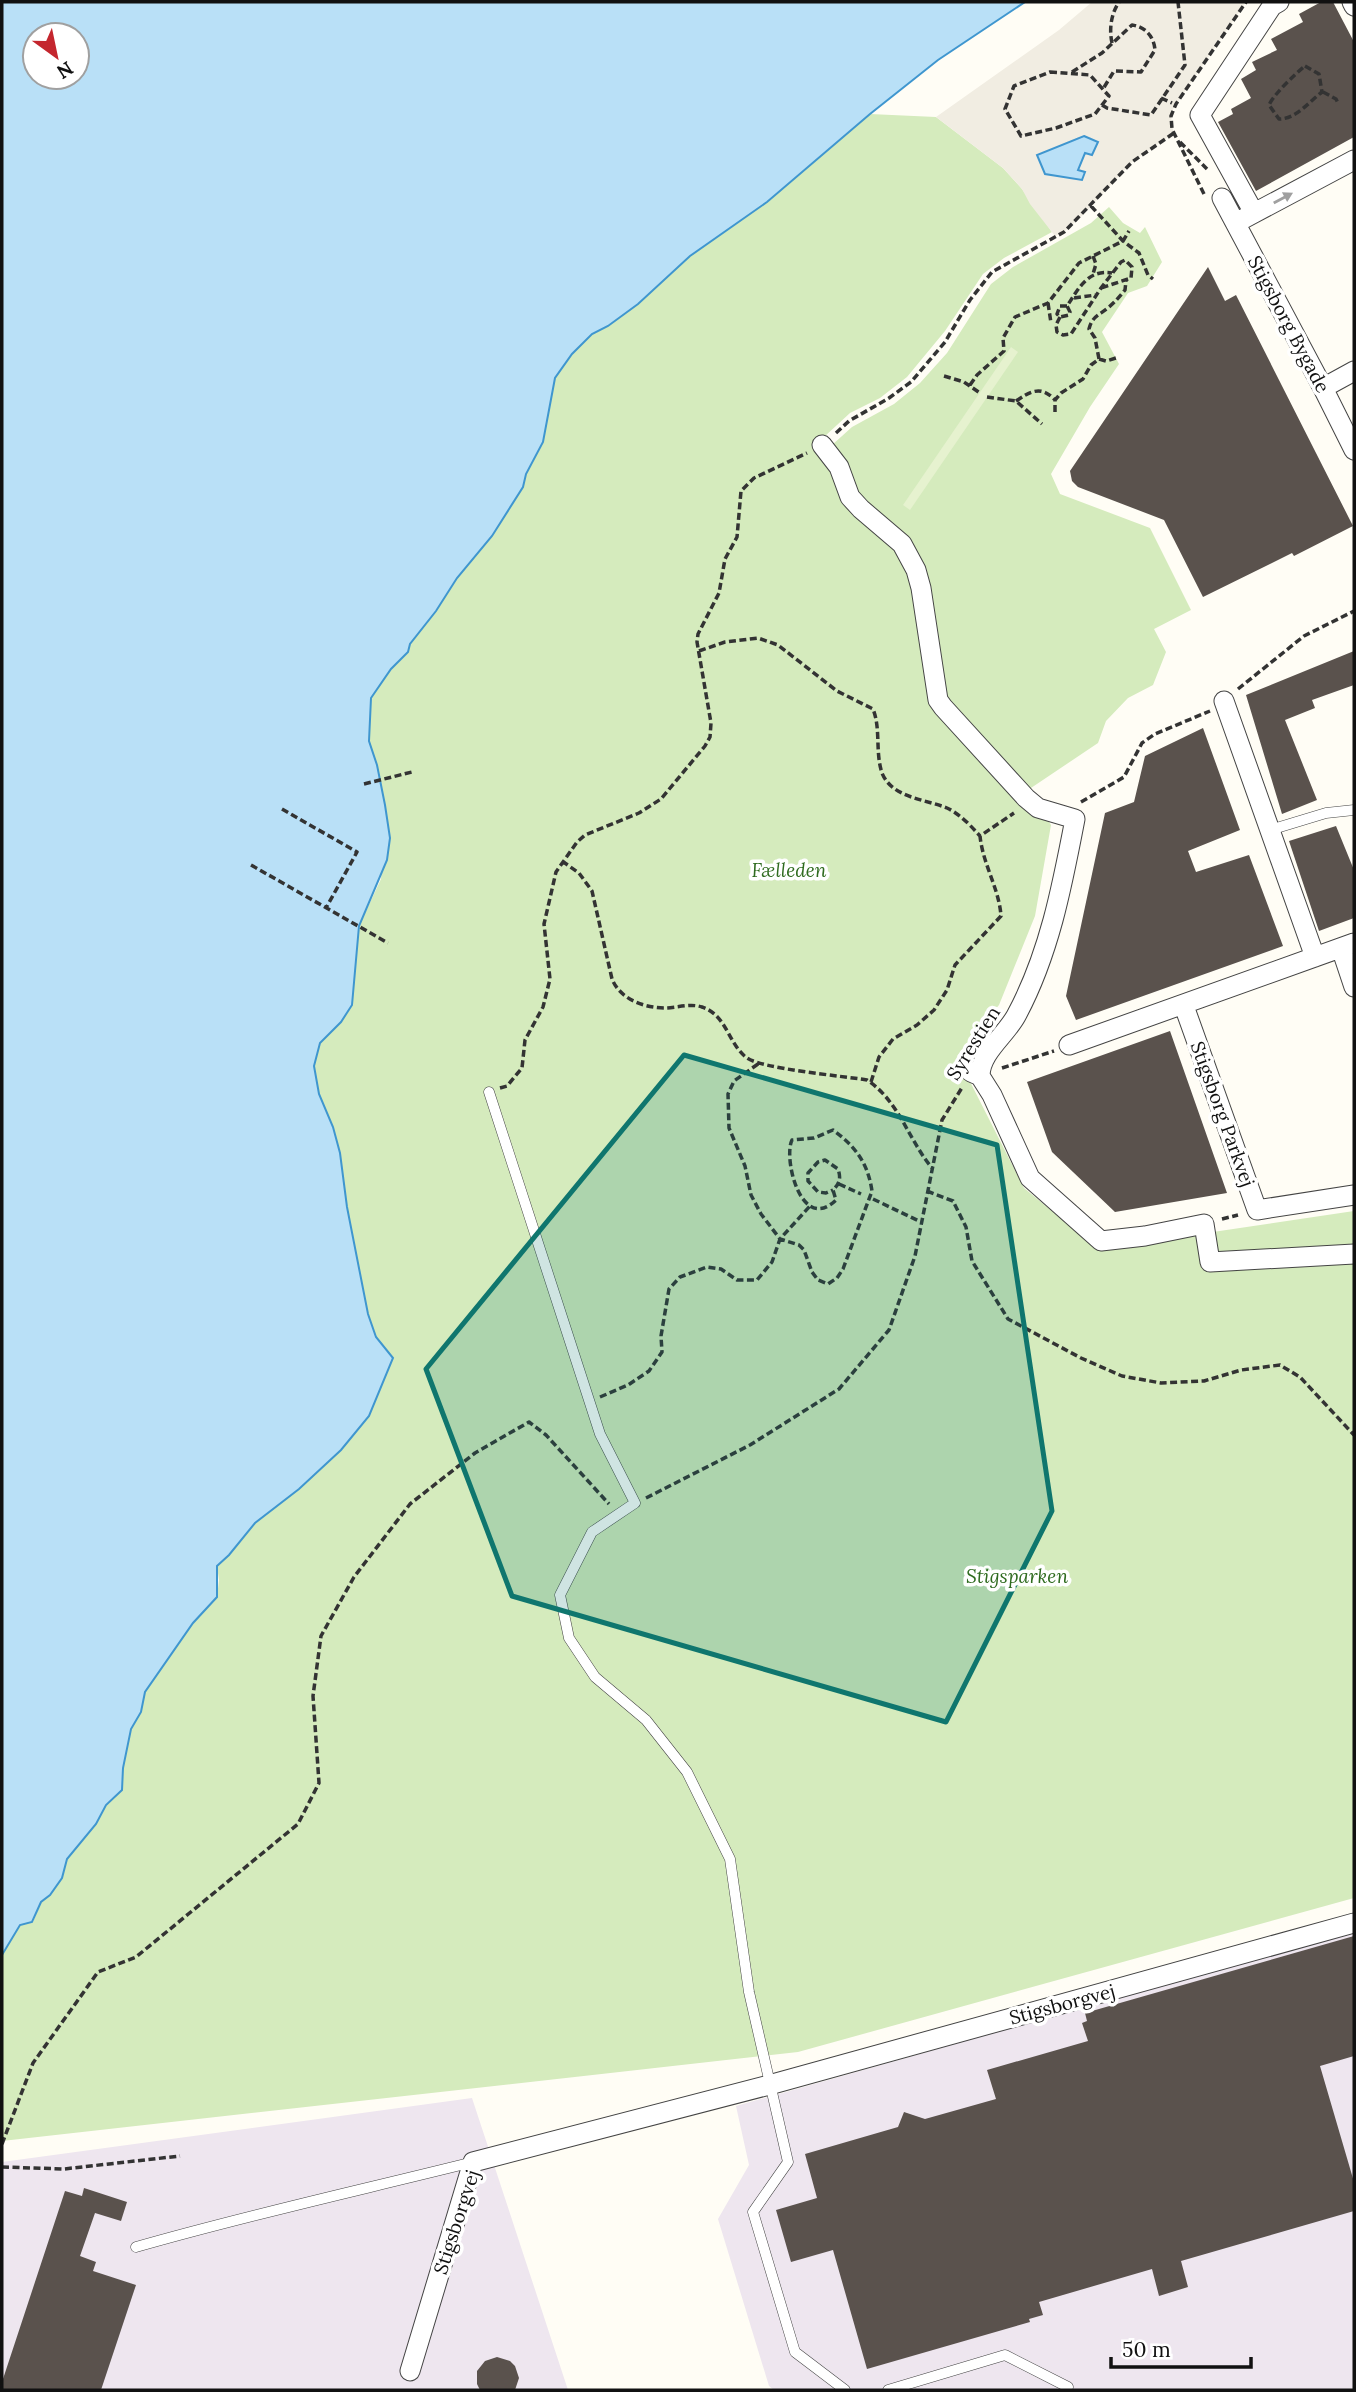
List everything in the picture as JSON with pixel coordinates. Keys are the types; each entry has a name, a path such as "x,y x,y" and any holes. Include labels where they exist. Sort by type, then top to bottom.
{"street":[{"path":"1254,213 1200,115 1272,6 1279,2"},
{"path":"1236,223 1354,160"},
{"name":"Stigsborg Bygade","path":"1222,198 1324,388 1354,450"},
{"path":"1324,388 1354,371"},
{"path":"822,446 839,467 849,497 902,544 916,570 938,700 1026,798 1038,808 1075,819 1054,923 1015,1018 975,1074 1030,1178 1101,1241 1204,1224 1210,1262 1354,1254"},
{"path":"1224,701 1315,957"},
{"path":"1069,1045 1348,945 1354,987"},
{"name":"Stigsborg Parkvej","path":"1184,1006 1257,1210 1354,1195"},
{"name":"Stigsborgvej","path":"410,2371 473,2162 769,2085 1354,1923"}],"lane":[{"path":"1270,830 1326,813 1354,810"},
{"path":"489,1092 600,1434 635,1503 592,1532 561,1595 569,1638 595,1676 646,1720 687,1772 730,1859 749,1992 788,2162 753,2212 795,2352 845,2390"},
{"path":"136,2247 207,2226 262,2215 473,2162"},
{"path":"888,2390 1005,2355 1068,2387"}],"path":[{"path":"1112,44 1112,19 1119,2"},
{"path":"1102,105 1151,115 1185,65 1178,2"},
{"path":"1222,198 1208,201 1171,122 1173,109 1246,2"},
{"path":"1070,73 1112,44 1132,25 1139,26 1150,35 1155,50 1141,72 1114,71 1103,90"},
{"path":"1305,66 1319,74 1322,92 1295,115 1286,119 1279,119 1269,105 1292,76 1305,66"},
{"path":"1050,72 1070,73 1090,75 1109,96 1095,114 1056,128 1021,136 1005,109 1014,86 1050,72"},
{"path":"1322,92 1336,99 1338,103"},
{"path":"1161,99 1172,103"},
{"path":"489,1092 507,1086 522,1069 525,1040 543,1007 550,979 544,925 556,872 562,862 584,835 639,813 661,799 710,737 711,723 698,651 698,635 719,593 725,559 737,537 741,491 754,478 822,446 842,426 911,382 945,342 970,300 992,272 1065,232 1132,162 1175,135"},
{"path":"1091,206 1123,241 1139,253 1153,279"},
{"path":"970,385 977,375 1004,351 1003,338 1015,317 1048,303 1079,263 1123,241 1129,231"},
{"path":"1068,306 1093,274 1096,264 1093,256"},
{"path":"1060,317 1055,328 1059,334 1071,334 1101,288 1125,260 1133,270 1130,278 1101,288"},
{"path":"1093,274 1112,273"},
{"path":"1099,359 1095,338 1089,329 1091,323 1095,316 1127,291 1126,281"},
{"path":"1073,298 1096,295"},
{"path":"1048,303 1051,323"},
{"path":"1060,317 1057,314 1060,306 1068,306"},
{"path":"1068,306 1069,315"},
{"path":"1060,317 1069,315 1078,321"},
{"path":"1099,359 1106,361 1116,358"},
{"path":"1055,412 1055,400 1083,379 1091,365 1099,359"},
{"path":"944,376 970,385 980,393"},
{"path":"1016,401 1032,390 1042,390 1055,400"},
{"path":"987,397 1016,401 1042,424"},
{"path":"1068,816 1091,795 1124,777 1142,743 1154,734 1213,710 1304,636 1354,611"},
{"path":"698,651 724,642 758,638 778,645 836,691 873,709 878,722 882,773 891,786 902,793 949,809 980,836 982,856 1000,898 1001,916 956,965 947,990 934,1010 893,1039 879,1057 871,1082"},
{"path":"364,784 412,772"},
{"path":"980,836 1016,812 1026,798"},
{"path":"282,809 357,852 326,908"},
{"path":"562,862 579,873 592,891 615,985 632,1001 648,1007 704,1007 718,1017 740,1051 758,1063 871,1082 880,1088 894,1106 918,1150 932,1168"},
{"path":"251,865 388,943"},
{"path":"975,1074 1019,1064 1069,1045"},
{"path":"758,1063 734,1082 728,1094 729,1128 745,1166 751,1195 761,1214 780,1239 799,1245 804,1250 812,1272 818,1280 828,1283 837,1278 843,1269 872,1191 870,1178 857,1150 833,1130 814,1138 792,1140 789,1150 799,1195 816,1209 828,1208 836,1200 833,1190"},
{"name":"Syrestien","path":"635,1503 750,1445 839,1389 889,1330 915,1256 942,1120 975,1074"},
{"path":"825,1160 833,1163 841,1176 839,1184 833,1190 826,1193 812,1188 808,1181 811,1167 825,1160"},
{"path":"839,1184 861,1194"},
{"path":"927,1191 953,1200 966,1227 972,1261 1008,1319 1081,1358 1135,1379 1161,1383 1204,1381 1241,1370 1280,1365 1300,1377 1354,1435"},
{"path":"873,1199 921,1222"},
{"path":"589,1402 628,1385 649,1371 662,1352 661,1336 669,1289 680,1277 707,1267 721,1269 737,1280 757,1280 772,1262 780,1239 810,1206"},
{"path":"1204,1224 1257,1210"},
{"path":"2,2144 33,2063 98,1972 136,1957 298,1824 319,1783 313,1696 321,1636 354,1577 410,1504 475,1453 529,1422 546,1436 618,1513"},
{"path":"2,2167 64,2169 180,2156"}],"highlighted area":[{"path":"684,1055 997,1145 1052,1511 946,1722 512,1596 426,1369"}],"shaded area":[{"path":"1092,2 1246,2 1173,109 1171,122 1174,133 1132,162 1084,214 1064,232 1055,236 1022,189 1003,168 936,117 1059,30"},
{"path":"1354,1931 1354,2390 774,2390 769,2386 718,2219 749,2165 736,2106"},
{"path":"472,2098 568,2390 2,2390 2,2162"}],"green space":[{"name":"Stigsparken","path":"870,114 936,117 1003,168 1022,189 1052,232 1004,258 983,274 945,331 907,377 880,398 850,413 824,437 832,445 852,427 894,404 920,383 947,353 991,284 1013,267 1091,223 1109,207 1123,223 1140,233 1145,227 1162,262 1147,286 1128,293 1102,332 1119,364 1051,474 1060,494 1150,528 1191,610 1154,629 1166,652 1153,685 1128,698 1106,721 1098,743 1028,790 1051,825 1035,916 999,1005 957,1056 1024,1188 1098,1249 1354,1211 1354,1898 798,2052 2,2141 2,1955 20,1925 33,1922 41,1902 50,1895 62,1878 67,1859 96,1824 106,1805 122,1790 123,1768 131,1729 141,1712 145,1692 193,1623 217,1597 217,1566 255,1523 299,1489 341,1450 369,1416 393,1359 376,1337 368,1314 347,1207 340,1153 333,1127 319,1094 314,1066 320,1043 351,1005 359,926 381,879 385,805 369,741 371,698 391,669 408,652 410,644 457,578 492,536 522,487 543,441 555,378 572,354 592,334 638,304 690,256 767,202"},
{"path":"1011,347 1018,352 910,510 903,505"}],"water":[{"path":"2,2 1025,2 938,60 767,202 690,256 638,304 592,334 572,354 555,378 543,442 526,474 523,487 492,536 457,578 410,644 408,652 391,669 371,698 369,741 377,765 390,838 387,860 359,926 352,1005 341,1022 320,1043 314,1066 319,1094 333,1127 340,1153 347,1207 368,1314 376,1337 393,1358 369,1416 341,1450 299,1489 255,1523 217,1566 217,1597 193,1623 145,1692 141,1712 131,1729 123,1768 122,1790 106,1805 96,1824 67,1859 62,1878 50,1895 41,1902 32,1922 20,1925 2,1955"},
{"path":"1084,136 1098,142 1092,155 1085,153 1078,170 1085,172 1082,180 1045,174 1037,155"}],"building":[{"path":"1321,2 1333,2 1354,42 1354,137 1256,191 1218,122 1233,114 1231,109 1251,98 1241,79 1256,70 1252,62 1277,50 1271,39 1303,22 1299,14"},
{"path":"1208,267 1225,301 1236,295 1353,526 1203,597 1164,520 1078,487 1072,481 1070,471"},
{"path":"1354,651 1354,685 1312,700 1315,708 1285,720 1317,800 1282,814 1246,695"},
{"path":"1203,728 1240,830 1188,851 1196,872 1249,855 1283,946 1076,1020 1066,996 1105,813 1134,802 1145,756"},
{"path":"1336,826 1354,870 1354,918 1319,931 1289,841"},
{"path":"1170,1031 1227,1193 1115,1212 1052,1152 1027,1082"},
{"path":"1354,1936 1354,2056 1320,2066 1354,2182 1354,2211 1181,2261 1188,2287 1159,2296 1152,2269 1039,2302 1043,2315 1029,2319 1030,2322 867,2369 833,2250 791,2262 776,2210 817,2198 805,2154 898,2127 904,2112 925,2119 996,2099 987,2070 1088,2041 1082,2023 1087,2021 1085,2013"},
{"path":"84,2188 127,2202 121,2221 95,2213 80,2256 96,2262 93,2271 136,2285 101,2390 2,2390 2,2382 65,2191 82,2196"},
{"path":"497,2357 510,2361 515,2366 519,2378 515,2390 480,2390 477,2371 485,2361"}],"park label":[{"name":"Fælleden","path":"789,870"}]}
